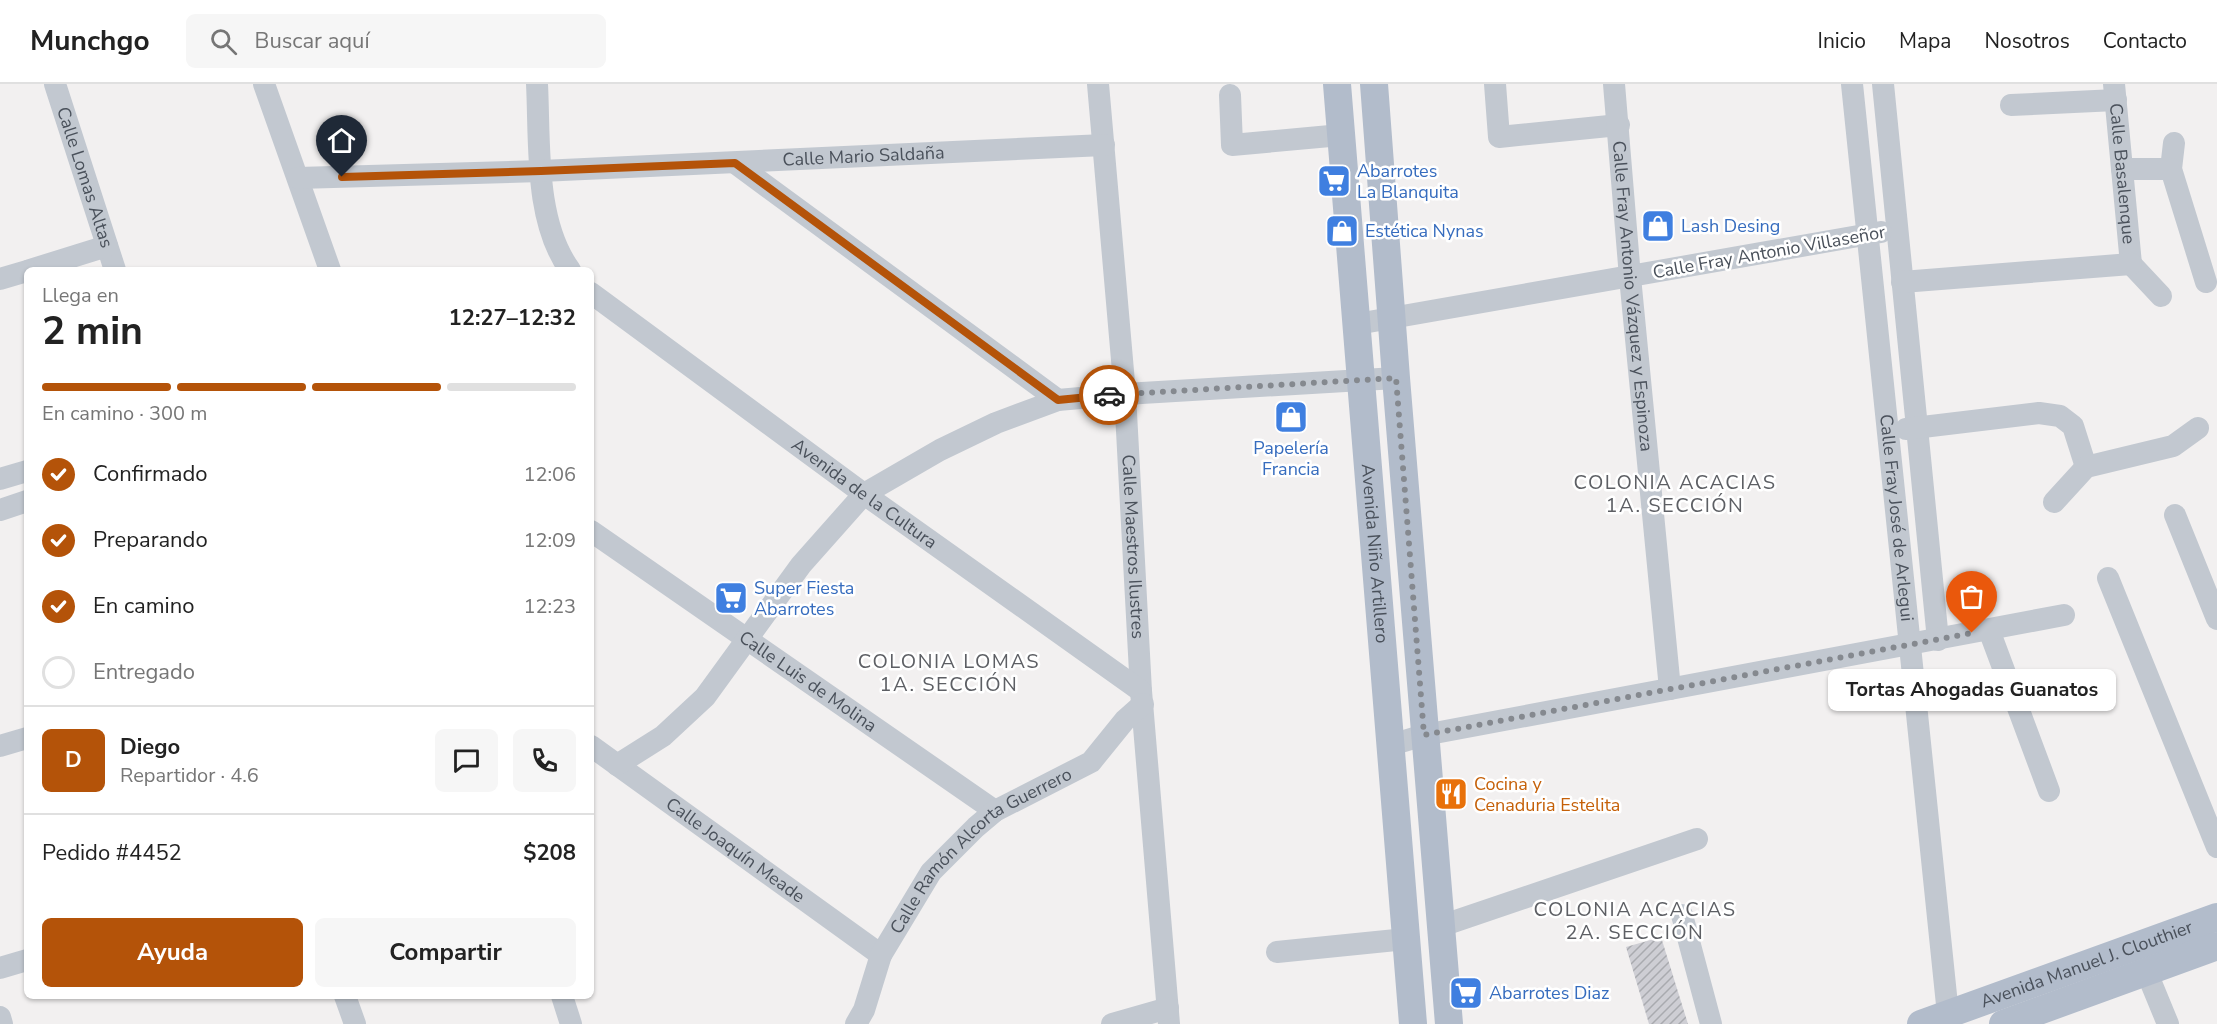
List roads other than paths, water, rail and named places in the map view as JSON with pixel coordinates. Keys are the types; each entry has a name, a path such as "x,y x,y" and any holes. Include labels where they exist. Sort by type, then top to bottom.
{"main road":[{"name":"Avenida Niño Artillero","path":"1337,84 1413,1024"},
{"name":"Avenida Niño Artillero","path":"1374,84 1424,735 1449,1024"},
{"name":"Avenida Manuel J. Clouthier","path":"1939,1021 2217,917"},
{"name":"Avenida Manuel J. Clouthier","path":"2003,1024 2217,946"}],"street":[{"name":"Calle Lomas Altas","path":"55,84 114,267"},
{"path":"264,84 329,267"},
{"path":"537,84 541,171 547,215 560,257 568,267"},
{"name":"Calle Maestros Ilustres","path":"1098,84 1125,394 1142,697 1169,1016 1112,1024"},
{"path":"1495,84 1500,137 1619,125"},
{"name":"Calle Fray Antonio Vázquez y Espinoza","path":"1614,84 1630,277 1670,689"},
{"name":"Calle Fray José de Arlegui","path":"1852,84 1909,644 1939,1021"},
{"name":"Calle Fray José de Arlegui","path":"1883,84 1919,428 1938,640"},
{"path":"2011,105 2115,92"},
{"name":"Calle Basalenque","path":"2115,92 2131,264"},
{"path":"1230,95 1232,145 1341,135"},
{"path":"2174,143 2171,169 2206,282"},
{"name":"Calle Mario Saldaña","path":"298,178 541,171 1104,145"},
{"path":"735,163 1058,400"},
{"path":"2122,169 2171,169"},
{"name":"Calle Fray Antonio Villaseñor","path":"1357,324 1897,230"},
{"path":"38,267 107,246"},
{"path":"1902,282 2131,264 2161,296"},
{"path":"0,279 24,271"},
{"name":"Avenida de la Cultura","path":"594,294 1142,697"},
{"path":"617,765 663,736 705,697 801,565 864,494 940,450 996,423 1058,400 1396,378"},
{"path":"1887,430 2039,413 2060,416 2073,426 2086,467"},
{"path":"2054,502 2086,467 2173,446 2198,428"},
{"path":"0,479 24,472"},
{"path":"0,510 24,502"},
{"path":"2175,514 2217,619"},
{"name":"Calle Luis de Molina","path":"594,533 995,811"},
{"path":"2108,578 2217,847"},
{"path":"1391,745 1424,735 2064,615"},
{"path":"1989,630 2049,792"},
{"name":"Calle Ramón Alcorta Guerrero","path":"856,1024 864,1010 881,955 931,872 975,827 995,811 1091,762 1142,697"},
{"path":"0,746 24,739"},
{"name":"Calle Joaquín Meade","path":"594,749 881,955"},
{"path":"1442,926 1697,839"},
{"path":"1682,915 1711,1024"},
{"path":"1276,952 1406,939"},
{"path":"0,968 24,961"},
{"path":"2148,973 2168,1024"},
{"path":"346,999 355,1024"},
{"path":"563,999 571,1024"},
{"path":"0,1017 2,1024"}],"place":[{"name":"Abarrotes La Blanquita","path":"1334,181"},
{"name":"Lash Desing","path":"1658,226"},
{"name":"Estética Nynas","path":"1342,231"},
{"name":"Papelería Francia","path":"1291,417"},
{"name":"Super Fiesta Abarrotes","path":"731,598"},
{"name":"Tortas Ahogadas Guanatos","path":"1972,633"},
{"name":"Cocina y Cenaduria Estelita","path":"1451,794"},
{"name":"Abarrotes Diaz","path":"1466,993"}],"district":[{"name":"COLONIA ACACIAS 1A. SECCIÓN","path":"1675,494"},
{"name":"COLONIA LOMAS 1A. SECCIÓN","path":"949,672"},
{"name":"COLONIA ACACIAS 2A. SECCIÓN","path":"1635,920"}]}
